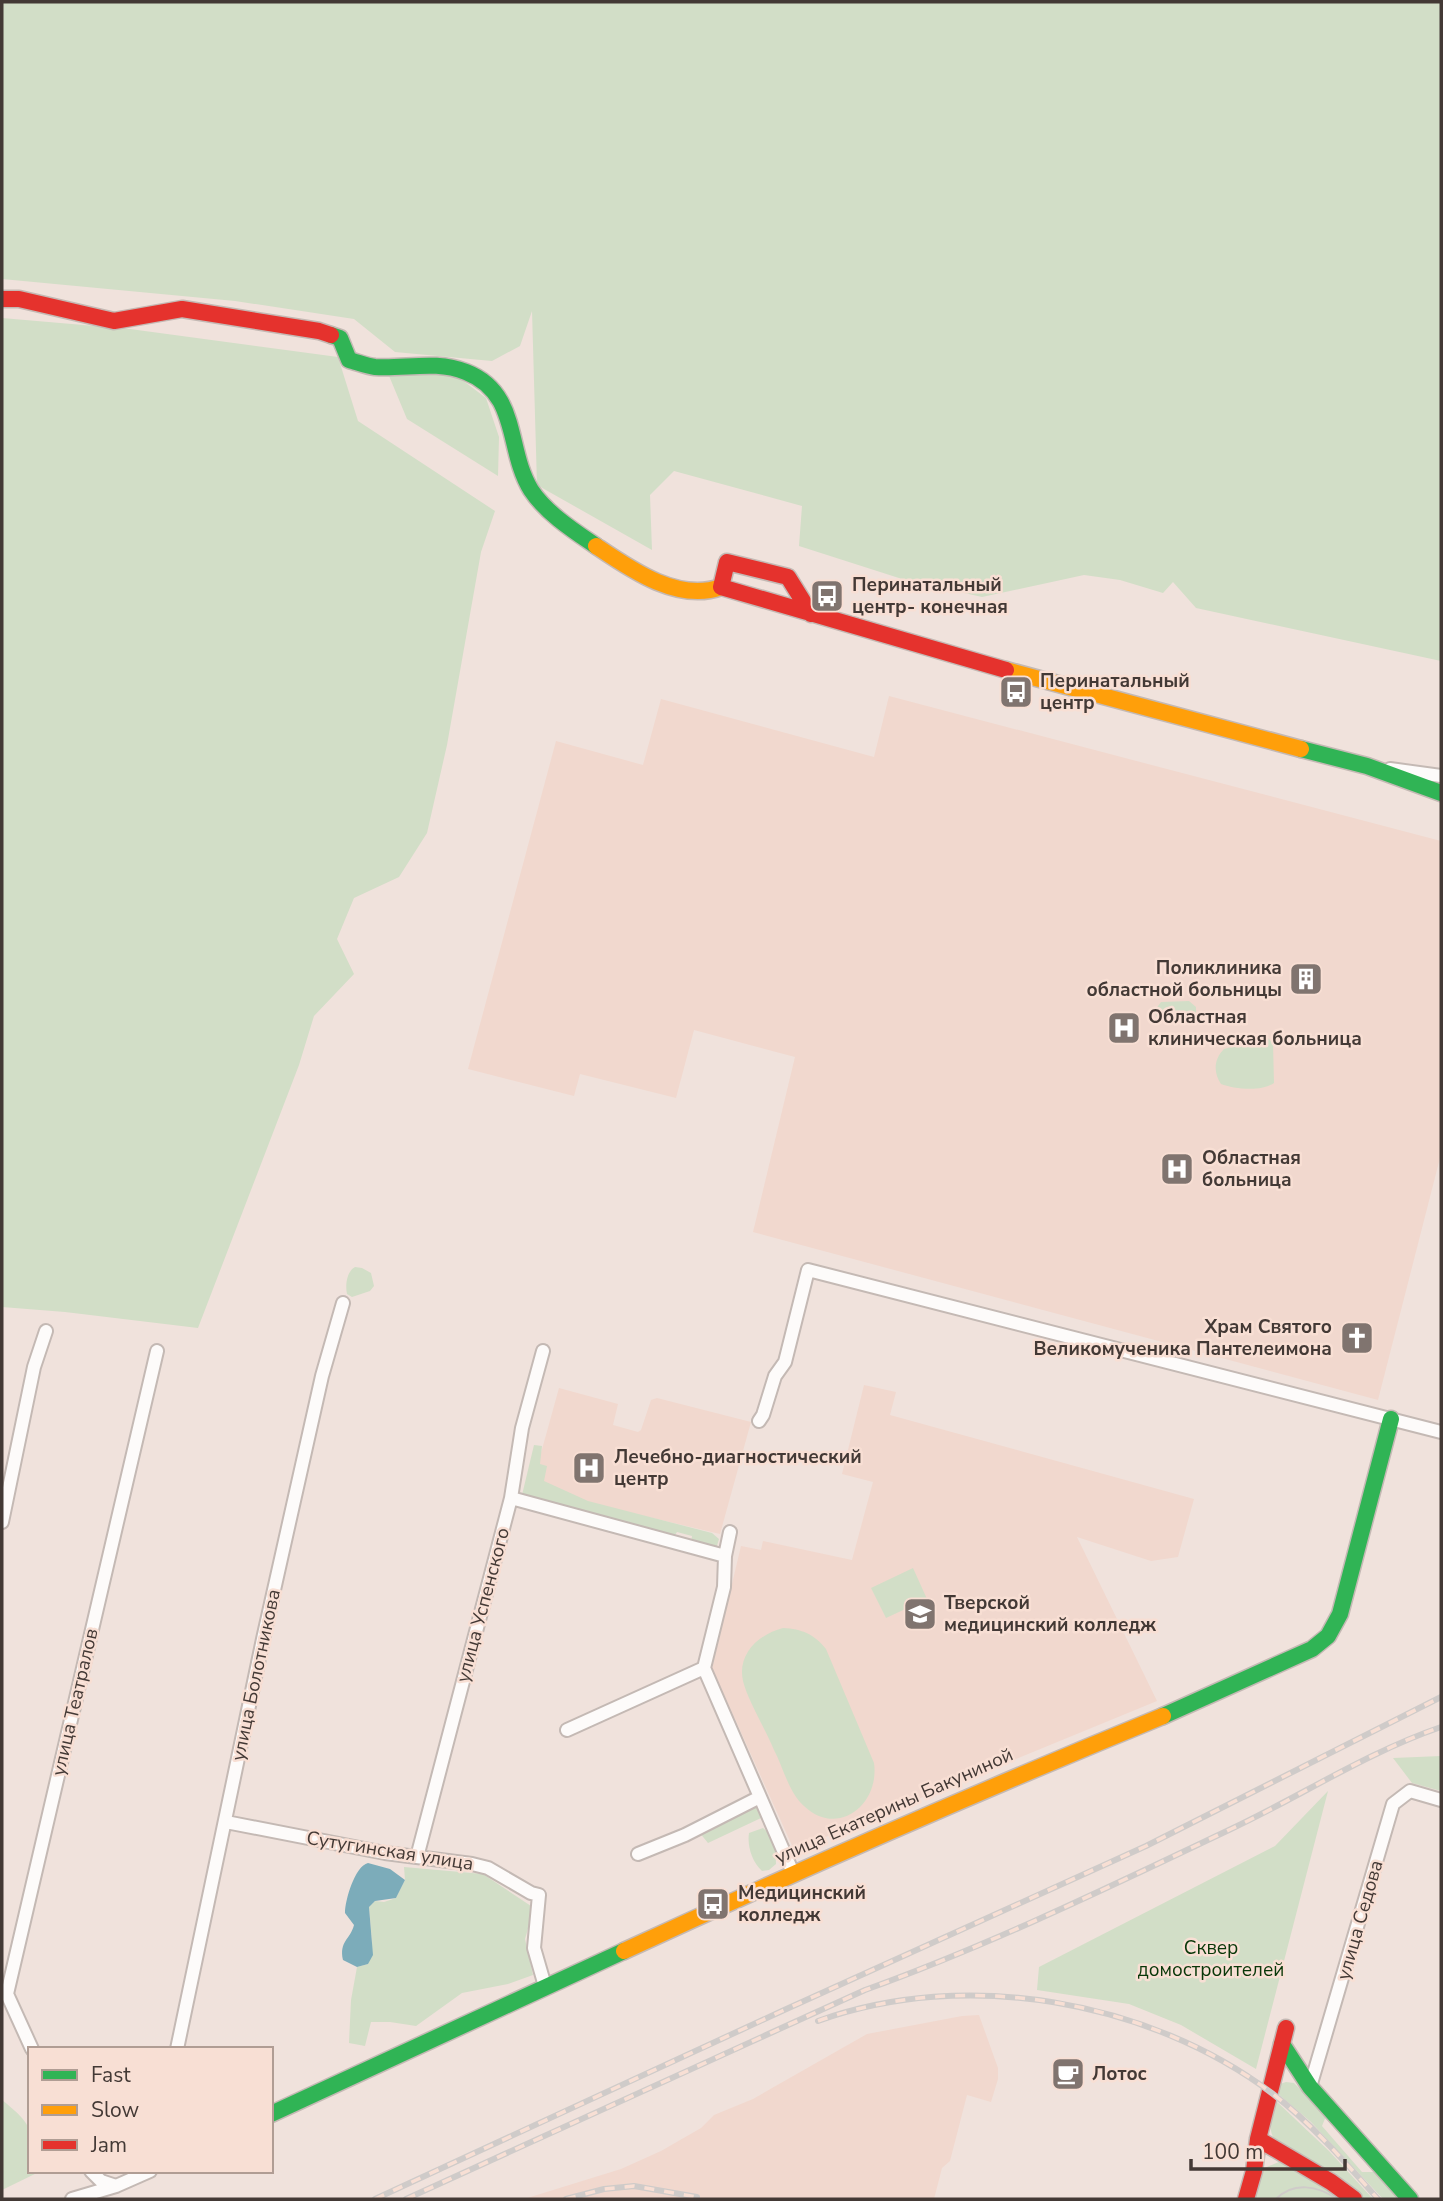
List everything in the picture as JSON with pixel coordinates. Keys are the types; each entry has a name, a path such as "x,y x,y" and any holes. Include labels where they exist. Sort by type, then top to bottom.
{"street":[{"path":"2,299 19,299 114,321 182,309 319,331 340,338 349,360 373,367 407,364 449,368 478,377 492,388 511,422 520,461 531,490 551,513 654,580 682,589 710,593 721,587 1082,692 1367,766 1441,793"},
{"path":"721,587 727,562 788,577 811,614"},
{"path":"1367,766 1441,776"},
{"path":"759,1420 764,1416 775,1376 785,1362 808,1270 1441,1432"},
{"name":"улица Болотникова","path":"177,2047 295,1494 322,1376 343,1303"},
{"path":"2,1522 34,1367 46,1331"},
{"name":"улица Театралов","path":"31,2047 7,1994 157,1351"},
{"name":"улица Успенского","path":"416,1857 512,1498 522,1428 543,1351"},
{"name":"улица Екатерины Бакуниной","path":"273,2113 793,1873 1033,1769 1195,1703 1317,1646 1331,1632 1340,1614 1391,1419"},
{"path":"512,1498 725,1556"},
{"path":"730,1532 725,1556 724,1587 704,1668 793,1873"},
{"path":"567,1730 704,1668"},
{"name":"улица Седова","path":"1310,2087 1393,1804 1410,1791 1441,1800"},
{"path":"638,1854 685,1835 760,1797"},
{"name":"Сутугинская улица","path":"226,1822 385,1853 488,1868 539,1895 534,1948 545,1986"},
{"path":"2,2003 14,2010"},
{"path":"1246,2199 1284,2036 1310,2087 1410,2199"},
{"path":"1258,2139 1354,2199"},
{"path":"1236,2199 1244,2169 1258,2139"},
{"path":"1254,2171 1259,2164 1271,2157 1282,2155 1292,2158"},
{"path":"93,2173 101,2181 116,2186"},
{"path":"72,2199 116,2186 145,2173"}],"shaded area":[{"name":"Областная клиническая больница","path":"889,696 1441,841 1441,1154 1378,1400 753,1232 795,1057 694,1030 676,1098 580,1074 574,1096 468,1069 556,741 643,765 661,699 874,757"},
{"name":"Тверской медицинский колледж","path":"864,1385 896,1392 890,1415 1194,1499 1178,1557 1151,1561 1077,1537 1157,1701 794,1850 712,1668 741,1546 761,1550 763,1541 852,1560 873,1482 842,1474"},
{"path":"559,1388 618,1404 613,1425 638,1432 651,1400 657,1398 751,1422 720,1534 531,1489"},
{"path":"979,2015 998,2068 998,2079 991,2102 967,2095 950,2161 942,2168 934,2199 524,2199 621,2169 661,2151 701,2128 714,2115 753,2099 867,2034"}],"green space":[{"path":"2,2 1441,2 1441,661 1196,608 1173,582 1163,593 1120,580 1084,575 982,597 902,579 799,546 802,506 674,471 650,495 652,550 537,485 532,311 520,346 492,361 395,352 354,319 235,301 2,279"},
{"path":"2,318 130,329 338,357 358,421 495,511 481,552 447,745 427,833 399,877 354,898 337,939 354,974 314,1016 299,1065 198,1328 2,1307"},
{"path":"387,371 457,376 486,398 499,437 498,476 407,419"},
{"path":"1189,1001 1196,1007 1196,1015 1192,1020 1164,1022 1156,1016 1155,1010 1161,1002"},
{"path":"1267,1037 1273,1043 1274,1083 1262,1088 1248,1089 1221,1084 1216,1066 1224,1049"},
{"path":"355,1267 371,1273 374,1286 370,1291 352,1297 347,1294 347,1283 348,1275"},
{"path":"534,1445 542,1446 540,1464 547,1466 544,1481 588,1501 712,1533 719,1539 716,1549 691,1543 692,1536 677,1532 673,1538 522,1495"},
{"path":"913,1568 927,1599 886,1618 871,1588"},
{"path":"783,1628 807,1633 826,1649 874,1763 870,1792 854,1812 842,1818 830,1819 817,1815 799,1801 745,1689 742,1671 747,1654 758,1640"},
{"path":"1441,1756 1441,1791 1412,1783 1393,1758"},
{"name":"Сквер домостроителей","path":"1328,1791 1256,2069 1181,2025 1129,2004 1037,1990 1039,1967 1275,1846"},
{"path":"755,1804 761,1818 708,1843 699,1832"},
{"path":"763,1828 772,1839 776,1864 769,1870 762,1871 753,1858 749,1833"},
{"path":"404,1867 483,1874 534,1908 525,1939 533,1975 508,1984 462,1993 416,2026 371,2022 365,2046 349,2043 351,2000 357,1967 368,1964 372,1942 369,1907 375,1901 384,1902 396,1898 405,1880"},
{"path":"1294,2083 1323,2112 1326,2116 1322,2126 1362,2172 1377,2172 1402,2199 1383,2199 1311,2122 1277,2093 1280,2084"},
{"path":"2,2100 21,2117 28,2128 28,2173 37,2173 2,2190"},
{"path":"1276,2101 1329,2151 1373,2199 1361,2199 1275,2140 1271,2126"},
{"path":"1281,2161 1345,2199 1254,2199 1262,2169"}],"water":[{"path":"368,1863 390,1869 405,1880 396,1898 375,1901 369,1907 373,1955 368,1964 357,1967 343,1960 344,1945 354,1925 345,1913 345,1907 355,1877 363,1865"}],"tram line":[{"path":"1276,2199 1290,2190 1306,2187 1337,2199"}],"railway":[{"path":"375,2199 1146,1846 1441,1697"},
{"path":"406,2199 865,1990 1050,1914 1231,1829 1387,1749 1441,1727"},
{"path":"818,2021 875,2005 934,1997 994,1996 1054,2002 1113,2016 1170,2035 1224,2062 1273,2094 1315,2131 1378,2199"},
{"path":"566,2199 604,2189 634,2186 697,2197"}],"traffic: fast":[{"path":"331,335 340,338 349,360 362,364 375,367 443,366 466,372 483,381 504,408 523,474 531,490 552,514 596,546"},
{"path":"1301,749 1367,766 1441,793"},
{"path":"1163,1716 1312,1649 1328,1636 1340,1614 1391,1419"},
{"path":"273,2113 624,1951"},
{"path":"1282,2044 1310,2087 1410,2199"}],"traffic: slow":[{"path":"596,546 639,573 672,587 688,591 721,587"},
{"path":"1006,670 1301,749"},
{"path":"624,1951 892,1830 1163,1716"}],"traffic: jam":[{"path":"2,299 19,299 114,321 182,309 331,335"},
{"path":"811,614 788,577 727,562 721,587 1006,670"},
{"path":"1246,2199 1286,2028"},
{"path":"1258,2139 1331,2182 1354,2199"}],"place":[{"name":"Перинатальный центр- конечная","path":"827,596"},
{"name":"Перинатальный центр","path":"1016,692"},
{"name":"Поликлиника областной больницы","path":"1306,979"},
{"name":"Областная клиническая больница","path":"1124,1028"},
{"name":"Областная больница","path":"1177,1169"},
{"name":"Храм Святого Великомученика Пантелеимона","path":"1357,1338"},
{"name":"Лечебно-диагностический центр","path":"589,1468"},
{"name":"Тверской медицинский колледж","path":"920,1614"},
{"name":"Медицинский колледж","path":"713,1904"},
{"name":"Лотос","path":"1068,2074"}]}
